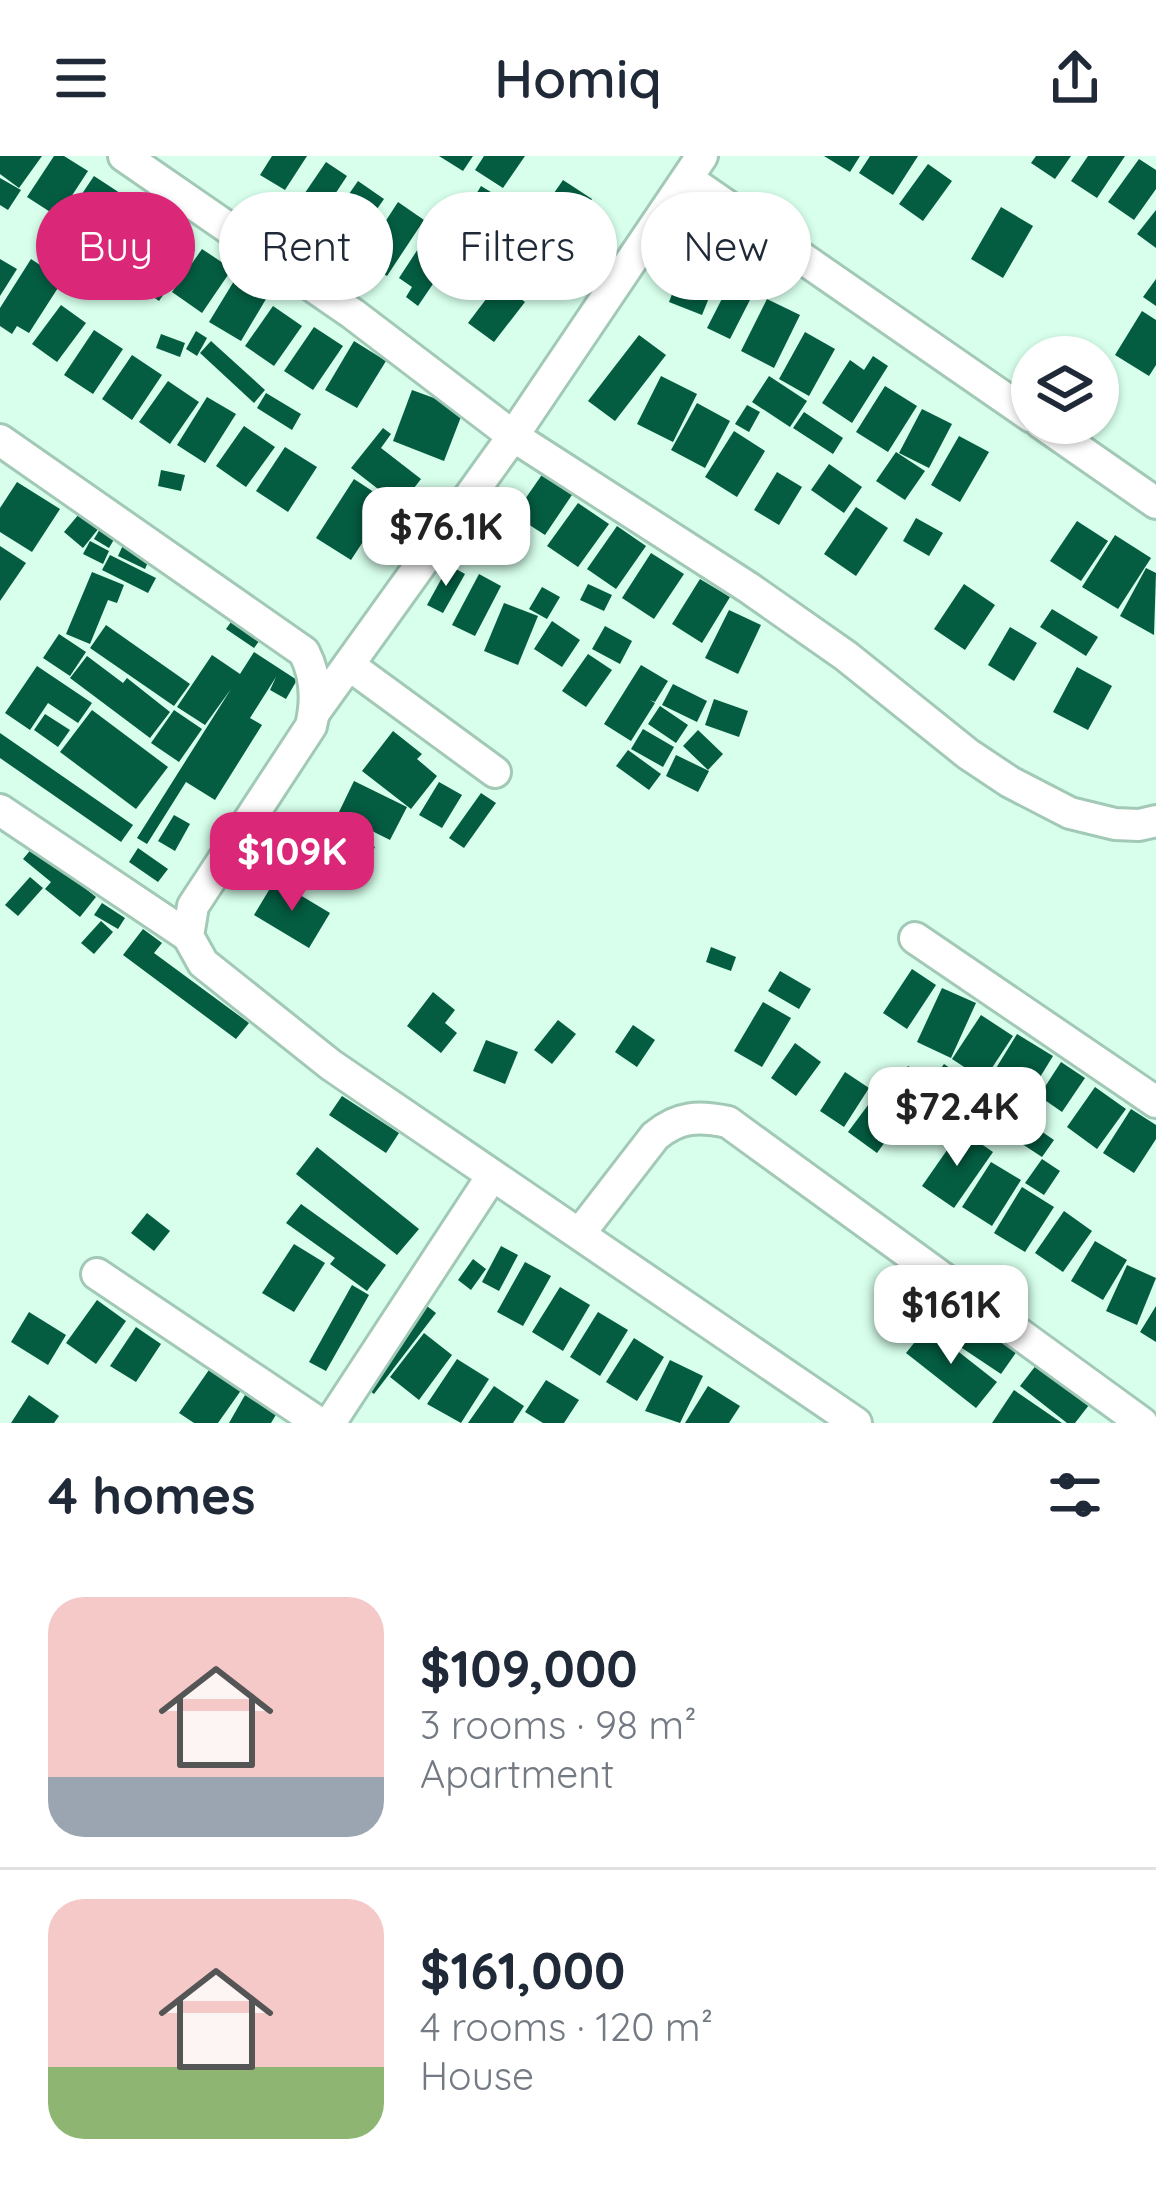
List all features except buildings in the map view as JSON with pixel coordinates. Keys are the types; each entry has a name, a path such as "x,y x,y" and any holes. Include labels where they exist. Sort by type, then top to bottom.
{"street":[{"path":"124,156 353,314 513,436 768,602 1010,782 1070,813 1115,824 1156,821"},
{"path":"188,936 193,906 304,737 314,713 513,436 695,168 1011,401"},
{"path":"0,440 304,652 313,676 314,713"},
{"path":"1072,444 1156,502"},
{"path":"349,664 495,772"},
{"path":"0,810 188,936 203,963 331,1065 856,1423"},
{"path":"915,938 1156,1102"},
{"path":"580,1233 670,1123 688,1118 728,1123 1145,1423 1156,1410"},
{"path":"330,1423 492,1176"},
{"path":"97,1274 319,1423"}]}
